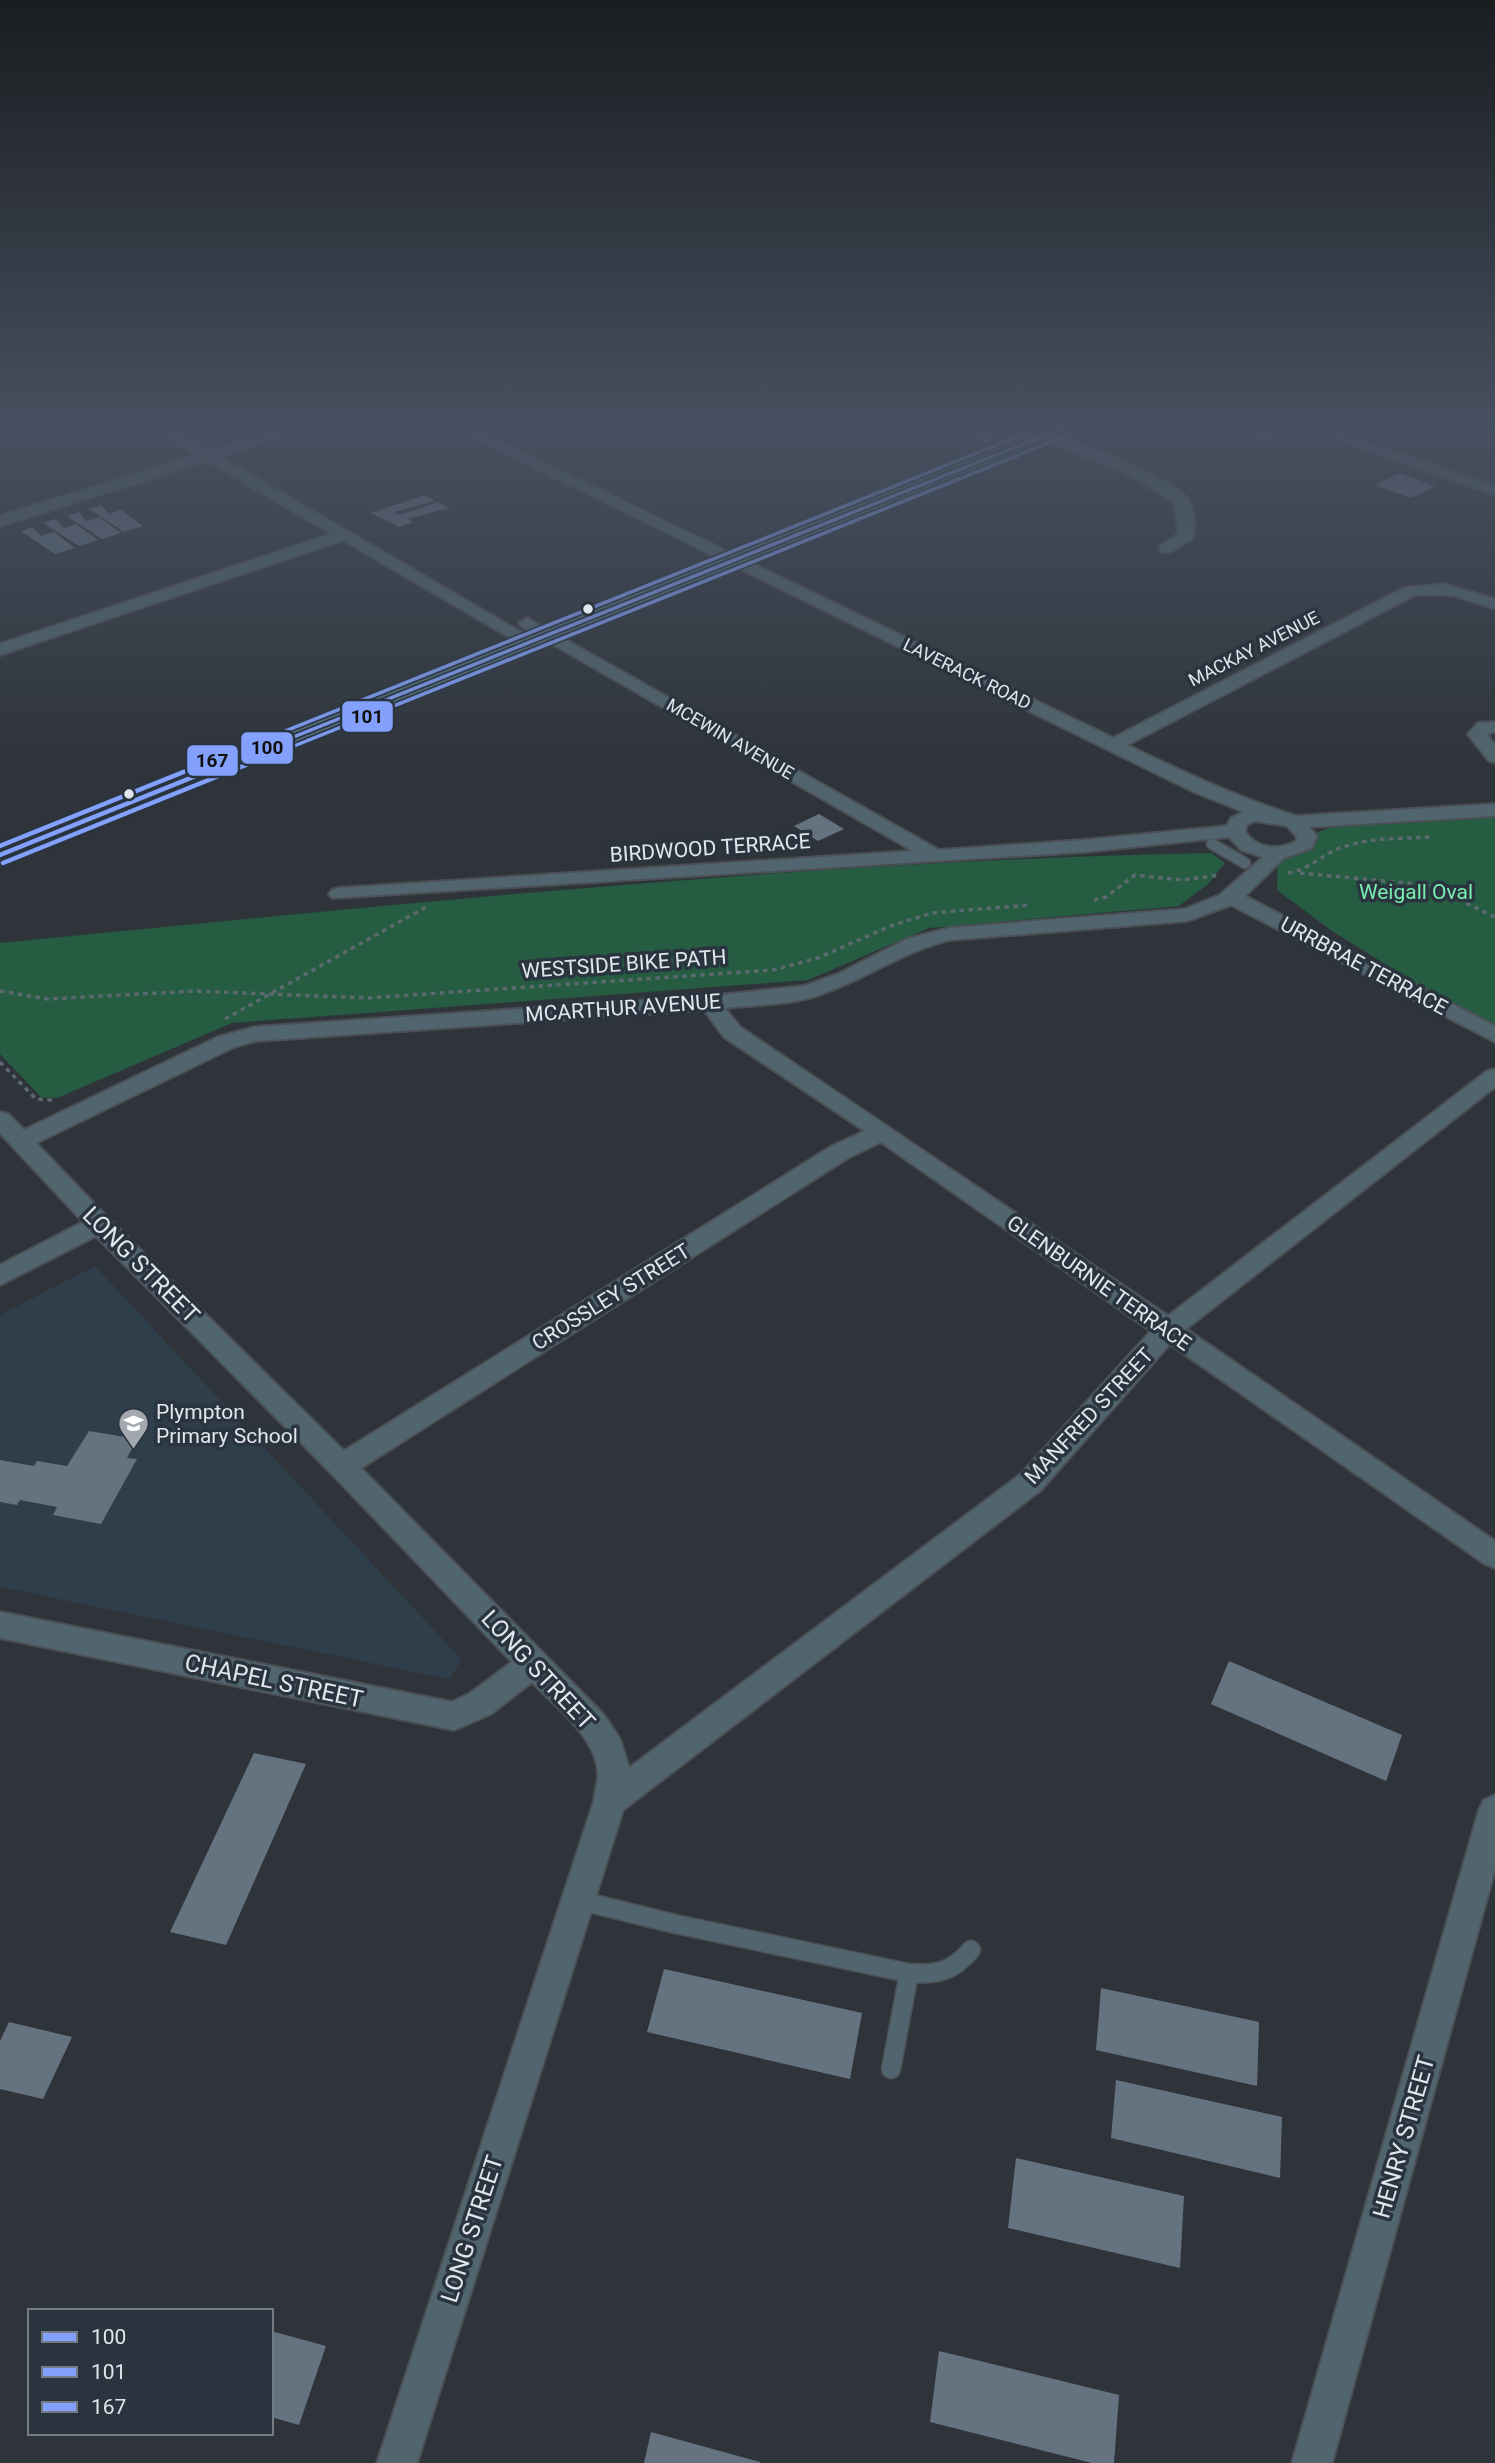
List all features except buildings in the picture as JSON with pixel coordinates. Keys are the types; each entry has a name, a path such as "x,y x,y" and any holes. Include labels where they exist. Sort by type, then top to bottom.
{"main road":[{"path":"721,556 758,541"},
{"path":"0,833 528,633 758,541"},
{"path":"0,855 528,633"}],"street":[{"path":"0,650 326,541"},
{"name":"MCEWIN AVENUE","path":"355,541 934,855"},
{"name":"LAVERACK ROAD","path":"690,541 1201,788 1301,829"},
{"path":"1165,549 1179,541"},
{"name":"MACKAY AVENUE","path":"1114,745 1410,590 1436,587 1461,592 1495,604"},
{"path":"1495,727 1484,727 1477,734 1495,757"},
{"name":"LAVERACK ROAD","path":"1201,788 1243,841"},
{"path":"1301,829 1356,819 1495,810"},
{"path":"1233,898 1243,841 1266,815"},
{"name":"MCARTHUR AVENUE","path":"10,1130 226,1042 255,1034 710,1003 807,992 845,978 914,943 949,934 1187,915 1216,907 1233,898 1278,853 1297,850 1305,844 1301,829"},
{"path":"1243,841 1278,853"},
{"name":"BIRDWOOD TERRACE","path":"1084,846 1130,848 1243,841"},
{"name":"BIRDWOOD TERRACE","path":"339,894 1084,846 1243,841"},
{"name":"URRBRAE TERRACE","path":"1233,898 1495,1035"},
{"name":"GLENBURNIE TERRACE","path":"710,1003 732,1032 883,1132 1166,1331 1495,1556"},
{"name":"MANFRED STREET","path":"610,1801 1031,1482 1166,1331 1495,1076"},
{"name":"LONG STREET","path":"10,1130 99,1224 342,1466 534,1663 593,1726 609,1749 614,1774 610,1801 397,2463"},
{"name":"CROSSLEY STREET","path":"342,1466 840,1152 883,1132"},
{"path":"0,1276 99,1224"},
{"name":"CHAPEL STREET","path":"0,1625 454,1716 480,1704 534,1663"},
{"name":"HENRY STREET","path":"1312,2463 1495,1810"}],"lane":[{"path":"578,1900 674,1924 909,1973 940,1976 960,1963 971,1950"},
{"path":"891,2069 909,1973"}],"path":[{"path":"1296,872 1315,866 1341,847 1367,841 1444,836"},
{"path":"1284,873 1428,885 1495,918"},
{"path":"1088,902 1106,897 1135,875 1182,880 1222,874"},
{"path":"270,995 428,906 440,889"},
{"name":"WESTSIDE BIKE PATH","path":"0,992 83,999 194,991 367,998 773,970 818,958 893,925 932,913 1039,904"},
{"path":"0,1062 36,1099 49,1101"}],"shaded area":[{"name":"Plympton Primary School","path":"95,1266 462,1660 449,1679 0,1587 0,1315"}],"green space":[{"name":"Weigall Oval","path":"1495,810 1495,1032 1332,931 1277,890 1278,853 1307,836 1356,819"},
{"path":"1211,853 1225,863 1208,884 1179,906 929,928 808,980 232,1023 57,1098 41,1097 0,1054 0,943 604,886 907,865"}],"transit line":[{"name":"167","path":"0,846 758,541"},
{"name":"100","path":"0,855 782,541"},
{"name":"101","path":"3,863 805,541"}],"place":[{"name":"Plympton Primary School","path":"133,1451"}]}
